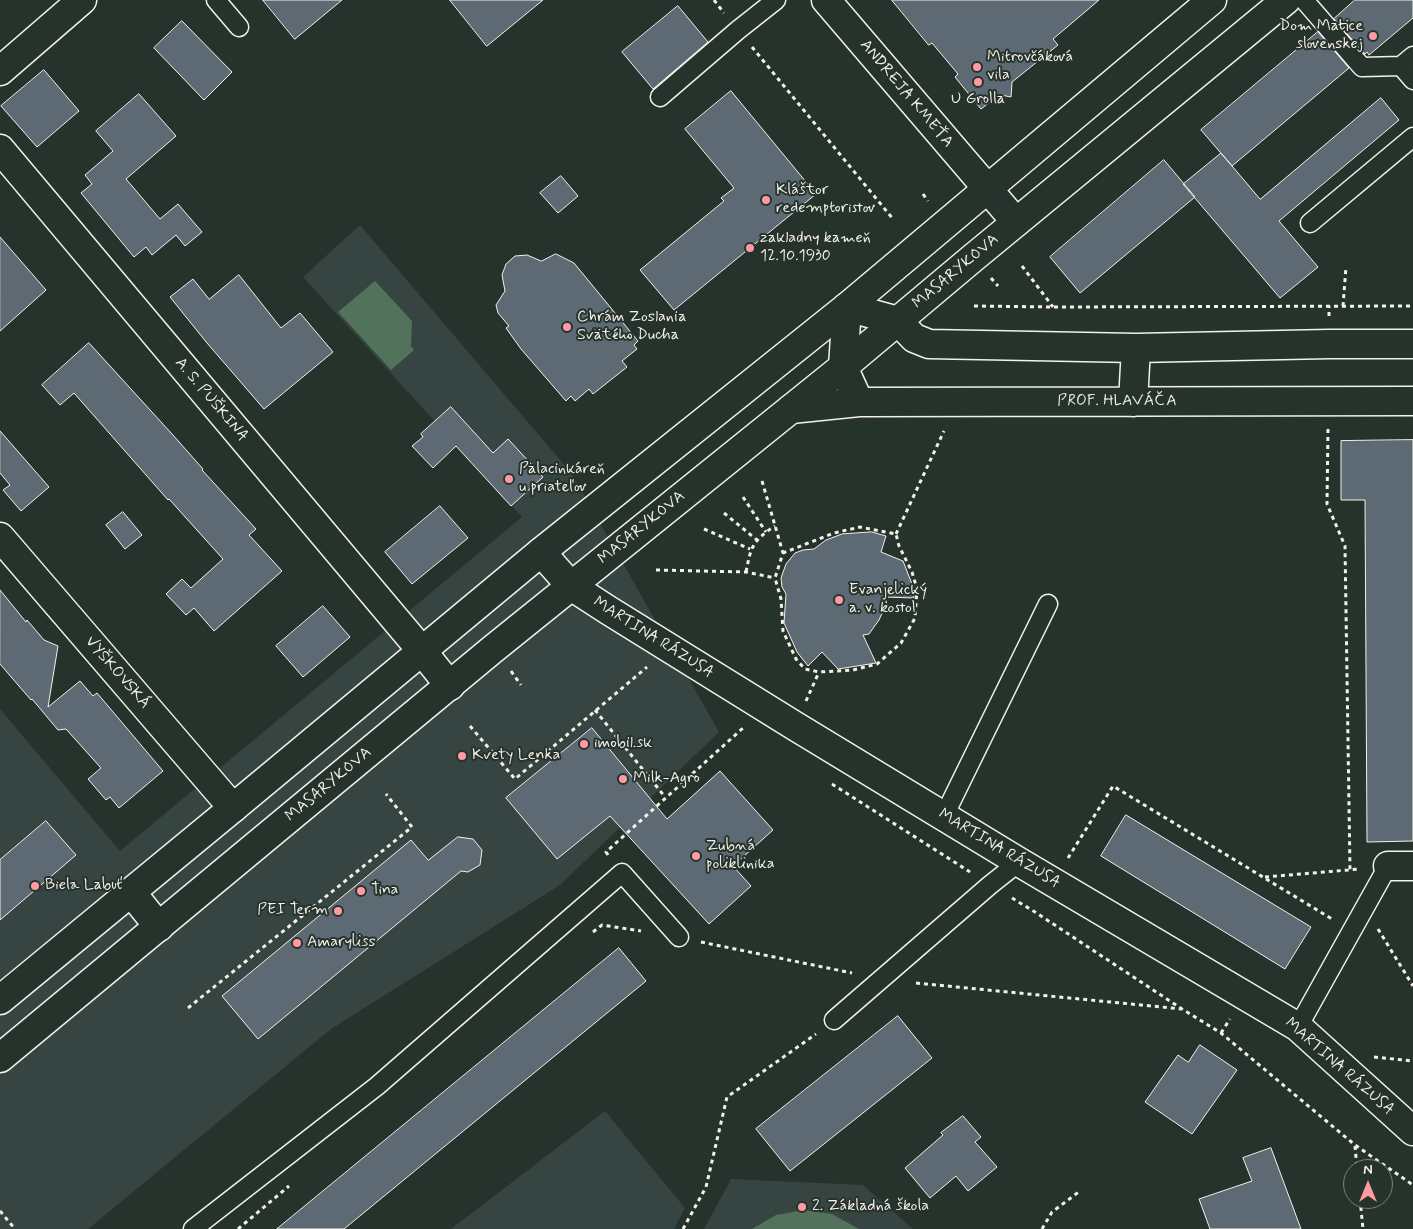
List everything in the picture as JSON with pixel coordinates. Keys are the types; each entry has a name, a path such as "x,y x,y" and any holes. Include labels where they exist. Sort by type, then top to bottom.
{"street":[{"path":"0,71 82,0"},
{"name":"ANDREJA KMEŤA","path":"826,0 1016,222"},
{"path":"0,1000 541,552 846,307 1212,0"},
{"name":"MASARYKOVA","path":"0,1058 570,586 843,367 1286,0"},
{"name":"A. S. PUŠKINA","path":"0,149 450,686"},
{"path":"846,307 898,321 914,338 929,344 1136,348 1413,344"},
{"path":"846,307 843,367 859,402"},
{"path":"1133,402 1136,348"},
{"name":"PROF. HLAVÁČA","path":"791,409 859,402 1413,401"},
{"name":"VYŠKOVSKÁ","path":"0,537 233,808"},
{"name":"MARTINA RÁZUSA","path":"541,552 570,586 608,610 1019,862 1298,1027 1413,1132"},
{"path":"131,892 159,926"}],"lane":[{"path":"216,0 239,27"},
{"path":"660,98 738,30 776,0"},
{"path":"1304,0 1362,67 1407,61 1413,80"},
{"path":"1310,223 1413,137"},
{"path":"944,816 1048,604"},
{"path":"834,1020 1019,862"},
{"path":"1298,1027 1365,907 1401,866"},
{"path":"193,1229 377,1086 622,873 679,937"}],"path":[{"path":"714,0 892,219"},
{"path":"1022,266 1053,307"},
{"path":"1343,306 1346,267"},
{"path":"974,306 1413,306"},
{"path":"1329,306 1329,344"},
{"path":"1329,402 1327,504 1345,546 1350,870"},
{"path":"762,481 783,553 775,578 781,600 783,630 796,659 805,669 819,672 853,670 877,664 901,643 915,618 917,589 896,534 944,430"},
{"path":"743,497 766,532"},
{"path":"724,513 757,540"},
{"path":"746,572 750,549 757,540 775,526"},
{"path":"783,553 834,533 860,528 896,534"},
{"path":"704,529 750,549"},
{"path":"656,570 746,572 775,578"},
{"path":"470,726 514,779 647,667"},
{"path":"510,670 521,685"},
{"path":"595,710 665,797"},
{"path":"622,873 606,852 743,728"},
{"path":"1035,912 1114,786 1352,931"},
{"path":"188,1008 412,827 386,794"},
{"path":"1263,878 1401,866"},
{"path":"990,885 1035,912 1221,1033 1354,1145 1413,1185"},
{"path":"1365,907 1413,986"},
{"path":"587,937 602,925 679,937 883,979"},
{"path":"916,983 1182,1009"},
{"path":"683,1229 706,1187 727,1097 834,1020"},
{"path":"1373,1057 1413,1061"},
{"path":"1354,1145 1356,1159"},
{"path":"238,1229 296,1181"},
{"path":"1042,1229 1052,1212 1080,1191"},
{"path":"1361,1209 1363,1229"},
{"path":"0,1212 15,1229"}],"shaded area":[{"path":"360,225 572,474 719,732 560,885 331,1029 88,1229 0,1229 0,709 120,851 522,517 303,277"},
{"path":"605,1111 685,1208 674,1229 451,1229"},
{"name":"2. Základná škola","path":"731,1179 863,1185 913,1229 704,1229"}],"green space":[{"path":"375,281 412,321 411,346 414,350 391,370 338,312"},
{"path":"804,1210 832,1214 859,1229 752,1229 776,1215"}],"building":[{"path":"263,0 342,0 295,39"},
{"path":"450,0 543,0 487,46"},
{"path":"892,0 1099,0 1053,39 1058,45 1012,82 1011,97 1001,95 996,97 981,109 955,77 958,74 932,43 929,45"},
{"name":"Dom Matice slovenskej","path":"1355,0 1413,0 1413,18 1369,55 1367,52 1365,54 1334,19"},
{"path":"678,6 708,42 653,89 622,52"},
{"path":"182,21 232,72 204,100 154,48"},
{"path":"1318,32 1349,68 1232,166 1201,130"},
{"path":"44,70 79,111 37,147 1,106"},
{"name":"Kláštor redemptoristov","path":"731,91 816,194 674,310 640,270 724,201 721,198 734,188 685,129"},
{"path":"139,94 176,136 126,179 160,219 178,204 202,232 185,246 176,235 152,255 146,247 134,257 81,193 92,184 85,175 113,151 96,131"},
{"path":"1381,98 1399,120 1279,221 1318,267 1280,298 1183,184 1221,153 1260,199"},
{"path":"1164,160 1195,197 1080,293 1050,257"},
{"path":"561,176 578,196 558,213 540,193"},
{"path":"0,237 46,290 0,331"},
{"name":"Chrám Zoslania Svätého Ducha","path":"556,254 574,263 638,341 634,345 637,349 622,361 627,367 593,394 589,389 575,401 571,396 566,401 521,349 506,328 509,326 498,313 496,305 505,291 502,275 506,264 515,256 527,255 541,261"},
{"path":"239,275 281,328 300,313 333,352 264,409 170,297 193,279 209,299"},
{"path":"89,343 256,529 249,535 282,571 214,631 194,608 186,615 166,594 182,579 191,588 223,559 168,500 74,393 60,405 42,385"},
{"path":"451,407 493,453 508,439 543,477 511,506 456,446 433,468 412,446 423,437 421,434"},
{"path":"0,431 49,487 21,511 3,490 10,485 0,473"},
{"path":"1413,440 1413,841 1367,842 1365,500 1341,500 1341,441"},
{"path":"440,506 468,538 412,584 385,552"},
{"path":"123,512 142,535 125,549 106,525"},
{"name":"Evanjelický a. v. kostol","path":"872,532 886,536 881,552 903,561 912,584 914,598 885,597 888,609 883,611 869,634 863,635 876,663 838,669 822,652 808,666 797,652 784,623 786,594 782,587 781,578 786,564 795,553 814,549 826,540 842,534"},
{"path":"0,590 26,622 27,620 44,640 58,646 48,707 80,681 93,696 97,693 163,771 119,808 110,797 106,800 88,779 101,768 66,729 58,730 0,664"},
{"path":"323,606 350,637 303,677 276,646"},
{"path":"592,728 667,819 720,771 773,830 733,866 751,886 709,924 610,816 557,859 506,798"},
{"path":"1126,815 1311,927 1285,969 1101,856"},
{"path":"46,821 76,855 0,920 0,860"},
{"path":"458,837 473,839 482,850 480,865 468,872 461,871 258,1039 222,996 411,840 428,860"},
{"path":"619,948 646,981 344,1229 277,1229"},
{"path":"898,1016 932,1058 790,1171 756,1129"},
{"path":"1200,1045 1237,1070 1192,1134 1145,1102 1178,1055 1188,1062"},
{"path":"963,1116 981,1137 975,1142 997,1167 968,1191 956,1176 930,1198 905,1168 943,1135 941,1133"},
{"path":"1271,1148 1301,1229 1210,1229 1199,1199 1252,1181 1243,1158"}],"place":[{"name":"Dom Matice slovenskej","path":"1373,36"},
{"name":"Mitrovčáková vila","path":"977,67"},
{"name":"U Grolla","path":"978,82"},
{"name":"Kláštor redemptoristov","path":"766,200"},
{"name":"zakladny kameň 12.10.1930","path":"750,248"},
{"name":"Chrám Zoslania Svätého Ducha","path":"567,327"},
{"name":"Palacinkáreň u priateľov","path":"509,479"},
{"name":"Evanjelický a. v. kostol","path":"839,600"},
{"name":"imobil.sk","path":"584,744"},
{"name":"Kvety Lenka","path":"462,756"},
{"name":"Milk-Agro","path":"623,779"},
{"name":"Zubná poliklinika","path":"696,856"},
{"name":"Biela Labuť","path":"35,886"},
{"name":"Tina","path":"361,891"},
{"name":"PEI Term","path":"338,911"},
{"name":"Amaryliss","path":"297,943"},
{"name":"2. Základná škola","path":"802,1207"}]}
